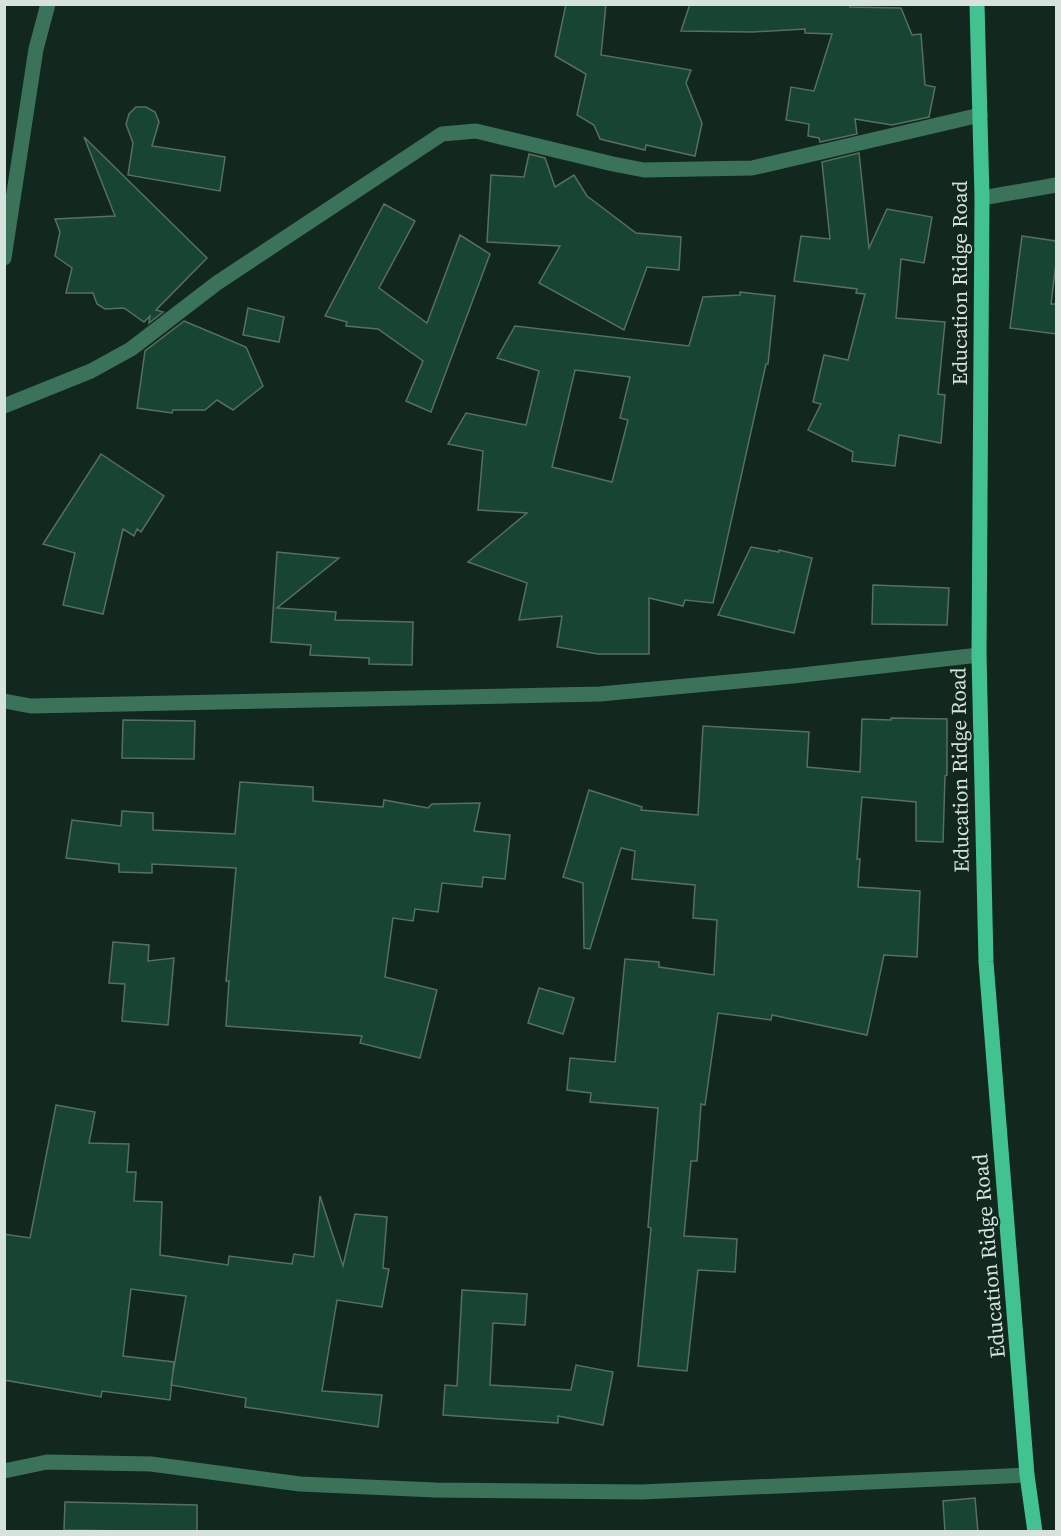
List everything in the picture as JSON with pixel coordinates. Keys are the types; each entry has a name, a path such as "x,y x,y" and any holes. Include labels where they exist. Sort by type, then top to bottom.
{"main road":[{"name":"Education Ridge Road","path":"977,4 982,198 979,655 986,962 1028,1475 1035,1532"}],"street":[{"path":"4,258 36,49 48,4"},
{"path":"4,406 91,371 131,349 217,283 442,134 476,131 644,170 752,168 980,115"},
{"path":"982,198 1056,185"},
{"path":"4,701 31,706 600,694 793,676 979,655"},
{"path":"4,1471 47,1462 151,1464 300,1484 435,1490 642,1492 1028,1475"}],"building":[{"path":"566,4 606,4 601,55 691,70 686,83 702,123 695,156 646,145 645,150 600,139 594,125 577,115 586,74 555,56"},
{"path":"690,4 851,4 850,7 901,8 912,35 921,34 925,85 935,87 929,117 892,125 855,119 857,134 820,142 819,138 808,136 809,124 786,120 791,87 814,91 832,34 805,33 805,29 752,32 681,31"},
{"path":"136,107 146,107 155,112 159,122 152,146 225,157 220,191 128,175 133,143 126,124 129,114"},
{"path":"84,137 207,258 156,310 163,312 149,323 150,316 144,322 124,308 105,309 97,304 93,293 66,293 72,268 55,256 60,232 55,219 115,216"},
{"path":"859,153 869,248 887,209 932,217 924,263 901,259 896,318 945,322 938,394 945,395 941,443 899,435 895,466 852,461 853,452 808,430 821,404 813,402 824,355 848,360 865,294 856,293 857,289 794,281 801,236 830,239 822,162"},
{"path":"529,154 545,158 555,187 574,175 587,196 636,233 681,237 679,270 647,267 624,330 539,283 560,246 487,242 491,175 524,177"},
{"path":"384,204 415,221 379,288 427,323 460,235 490,254 431,412 406,401 423,361 378,329 346,326 347,322 325,316"},
{"path":"1022,236 1056,241 1051,304 1056,304 1056,334 1010,328"},
{"path":"740,292 775,296 768,364 766,364 713,603 685,600 683,606 649,598 649,654 598,654 557,647 562,616 519,620 527,583 468,562 527,513 478,510 483,451 448,444 466,413 526,425 539,371 497,358 515,326 689,346 703,297 740,295","holes":["575,370 630,377 620,418 628,420 612,482 552,467"]},
{"path":"248,308 284,317 279,342 243,335"},
{"path":"184,321 246,347 263,386 233,410 217,400 205,410 173,410 172,413 137,408 145,351"},
{"path":"101,454 164,496 141,532 137,529 134,536 123,529 103,614 63,605 75,553 43,544"},
{"path":"751,547 779,552 779,550 812,558 794,633 718,615"},
{"path":"277,552 339,558 277,608 336,612 335,620 413,622 412,665 369,664 369,658 310,655 311,645 271,642"},
{"path":"873,585 949,588 947,625 872,624"},
{"path":"891,718 947,719 947,775 945,776 943,842 916,841 916,802 862,797 857,859 860,859 858,887 920,891 917,957 884,955 867,1035 772,1015 771,1020 718,1013 705,1105 701,1104 697,1161 691,1161 684,1236 737,1239 735,1272 698,1270 687,1371 638,1366 651,1228 648,1227 658,1108 590,1102 591,1093 567,1090 570,1058 615,1062 625,959 659,962 659,967 714,975 717,920 693,918 695,885 632,879 635,851 621,848 590,949 584,948 583,883 563,877 589,790 642,807 641,810 698,815 703,726 809,732 807,767 860,772 862,719 891,720"},
{"path":"123,720 195,721 194,759 122,758"},
{"path":"240,782 313,787 313,801 383,807 384,800 428,808 432,804 480,803 474,831 510,835 505,879 483,877 482,887 442,883 438,912 415,909 413,921 393,918 385,977 437,990 420,1058 360,1043 362,1036 226,1026 229,981 226,981 236,868 152,864 152,873 119,872 119,864 66,858 72,820 121,826 122,811 153,813 153,830 235,834"},
{"path":"113,942 149,945 148,961 174,958 168,1025 122,1021 125,984 109,983"},
{"path":"539,988 574,998 563,1034 528,1023"},
{"path":"56,1105 95,1112 89,1143 129,1144 127,1172 136,1172 134,1201 162,1202 160,1255 228,1265 229,1256 292,1264 294,1254 314,1257 320,1196 343,1266 355,1214 387,1217 383,1268 389,1269 382,1307 337,1300 322,1391 382,1395 378,1427 245,1407 246,1398 172,1385 170,1400 102,1391 101,1397 4,1380 4,1234 30,1238","holes":["131,1289 186,1296 173,1376 174,1362 123,1356"]},
{"path":"462,1290 527,1294 525,1325 493,1323 490,1385 571,1390 576,1365 613,1372 603,1425 558,1416 558,1423 443,1415 445,1385 457,1386"},
{"path":"975,1498 978,1532 945,1532 943,1501"},
{"path":"65,1502 197,1505 197,1532 64,1530"}]}
